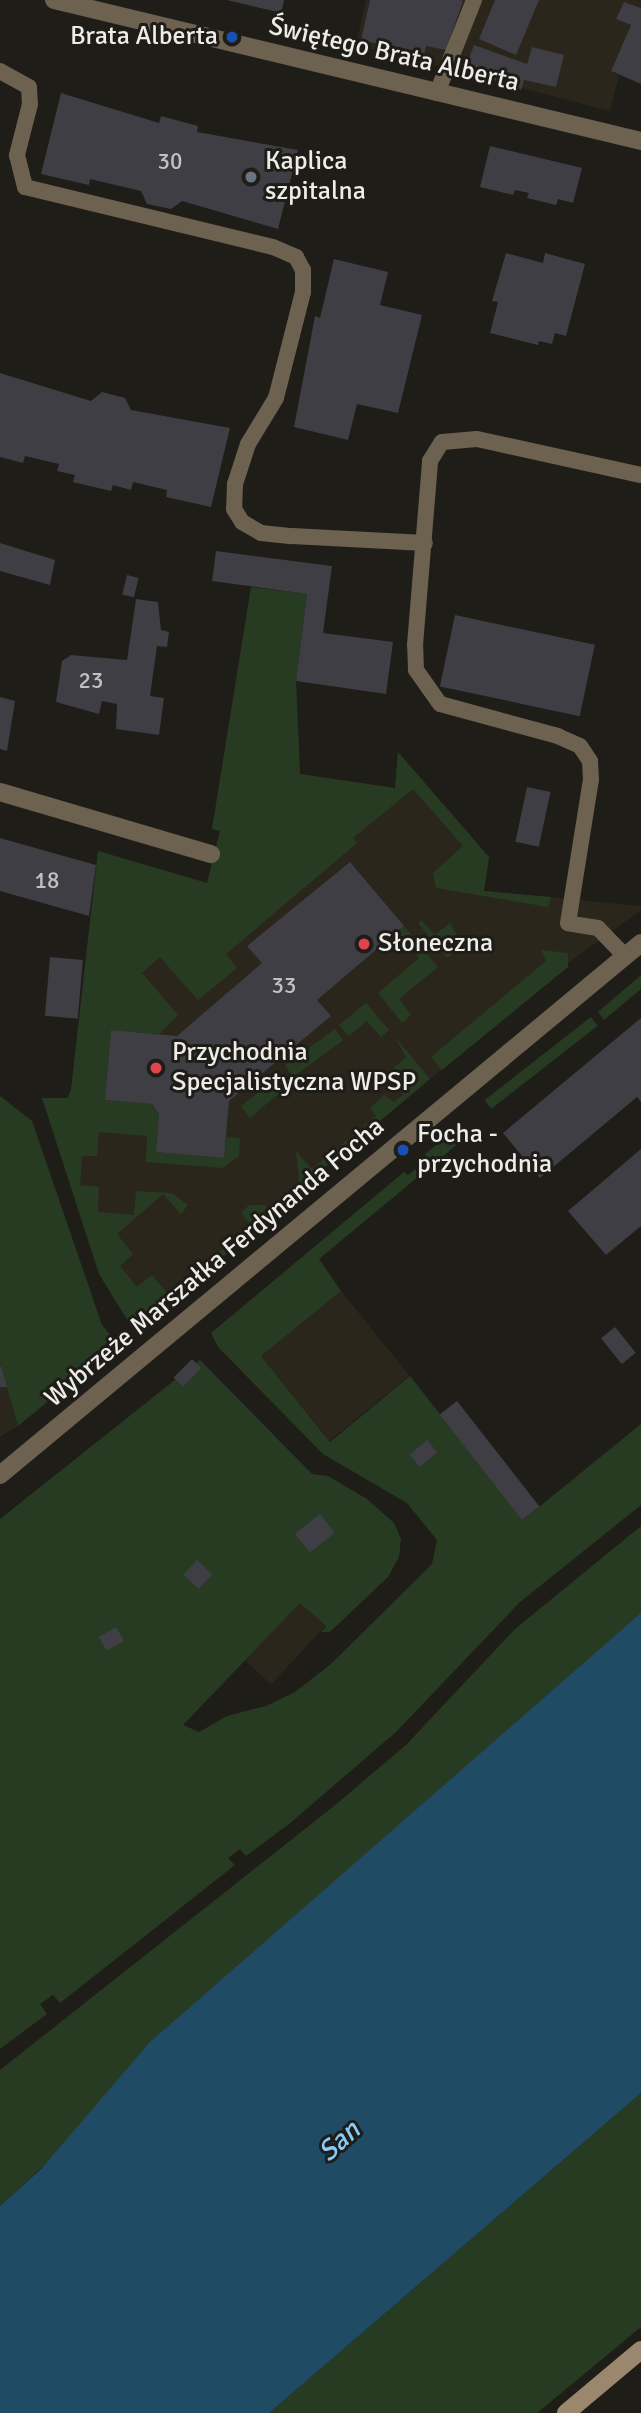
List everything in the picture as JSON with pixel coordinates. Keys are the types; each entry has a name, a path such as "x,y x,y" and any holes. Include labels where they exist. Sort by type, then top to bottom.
{"street":[{"name":"Świętego Brata Alberta","path":"54,0 641,141"},
{"path":"0,792 211,854"},
{"path":"625,956 641,943"},
{"name":"Wybrzeże Marszałka Ferdynanda Focha","path":"0,1475 625,956"},
{"path":"566,2413 641,2350"}],"lane":[{"path":"437,93 474,0"},
{"path":"0,71 29,87 30,104 17,155 25,187 273,247 296,257 303,270 303,292 276,398 248,444 235,484 234,509 242,522 261,533 425,543"},
{"path":"625,956 597,928 568,923 591,780 590,761 580,746 558,736 449,708 424,685 416,670 430,461 442,442 478,439 641,475"}],"shaded area":[{"path":"366,0 641,0 641,8 624,2 617,18 631,25 611,71 619,76 610,111 356,45"},
{"path":"251,587 307,594 296,681 300,774 395,788 398,752 489,857 484,891 641,906 641,910 571,961 145,1318 103,1267 58,1122 71,1090 98,851 207,883 220,831 212,829"},
{"path":"341,1291 410,1376 330,1441 261,1356"},
{"path":"0,1364 18,1426 0,1437"},
{"path":"300,1602 326,1626 271,1684 245,1661"}],"green space":[{"path":"251,587 307,594 296,681 300,774 395,788 398,752 489,857 484,891 551,897 548,907 436,888 433,873 463,846 413,789 353,838 357,843 226,954 237,968 198,1000 160,957 142,973 178,1015 159,1034 111,1030 105,1100 152,1104 159,1115 156,1152 224,1158 226,1137 240,1138 239,1156 223,1168 146,1162 147,1136 99,1132 97,1156 82,1156 80,1185 99,1187 98,1212 134,1215 136,1191 172,1193 188,1205 181,1214 163,1194 117,1234 133,1254 120,1266 137,1287 152,1275 168,1294 251,1225 241,1213 249,1205 265,1205 273,1215 134,1331 99,1274 42,1098 67,1098 71,1090 98,851 207,883 220,831 212,829"},
{"path":"421,920 435,935 450,923 459,939 456,951 447,958 418,923"},
{"path":"404,926 438,967 399,999 411,1015 402,1023 378,993 419,958 398,932"},
{"path":"541,950 568,953 568,967 442,1070 431,1057 546,961"},
{"path":"641,975 641,989 604,1020 598,1012"},
{"path":"366,1003 389,1030 381,1037 367,1021 349,1036 339,1025"},
{"path":"591,1017 598,1026 491,1109 485,1100"},
{"path":"335,1029 343,1040 293,1077 285,1065"},
{"path":"395,1037 430,1079 300,1188 296,1151 312,1169 376,1116 370,1108 384,1095 394,1102 403,1095 387,1074 406,1057"},
{"path":"282,1074 290,1084 250,1118 241,1106"},
{"path":"0,1096 32,1121 102,1325 118,1344 18,1426 0,1364"},
{"path":"460,1126 471,1133 319,1259 341,1291 261,1356 330,1442 410,1376 523,1520 641,1424 641,1505 520,1602 396,1732 289,1824 246,1856 240,1849 228,1858 235,1865 60,2003 53,1995 40,2004 47,2014 0,2049 0,1519 200,1360 312,1474 328,1476 367,1499 394,1523 401,1539 399,1557 388,1577 330,1632 321,1632 326,1626 300,1603 183,1725 199,1732 227,1716 266,1706 295,1692 331,1664 432,1564 437,1540 407,1503 323,1454 218,1347 211,1333 404,1172 408,1175 428,1159 425,1154"},
{"path":"641,1526 641,1613 0,2206 0,2070 334,1806 406,1745 515,1629"},
{"path":"641,2093 641,2327 537,2413 269,2413"}],"water":[{"name":"San","path":"641,1613 641,2093 269,2413 0,2413 0,2206 42,2168 149,2043"}],"building":[{"path":"227,0 284,0 282,10 286,11 286,14"},
{"path":"370,0 463,1 446,50 426,46 424,54 361,40"},
{"path":"495,0 539,0 516,55 479,39"},
{"path":"624,2 641,8 641,84 611,71 631,25 616,19"},
{"path":"474,45 527,64 532,47 564,55 556,87 524,80 521,90 465,69"},
{"path":"61,93 159,123 161,116 198,126 197,132 298,150 278,229 182,201 171,209 147,204 141,191 90,179 89,185 41,174"},
{"path":"490,146 582,168 573,203 558,199 556,205 527,198 529,193 515,190 513,195 480,187"},
{"path":"506,253 543,263 545,253 585,264 566,336 555,333 552,344 539,341 538,345 490,333 498,302 492,301"},
{"path":"334,259 388,272 380,305 422,315 398,413 357,404 348,440 294,427 315,316 320,318"},
{"path":"0,373 91,401 102,392 125,398 131,410 230,428 211,507 166,497 167,490 133,482 131,490 113,485 111,491 73,482 75,475 57,471 59,464 25,456 23,463 0,457"},
{"path":"0,543 55,560 50,585 0,571"},
{"path":"216,551 332,566 323,633 393,642 386,694 296,681 307,594 212,581"},
{"path":"127,575 139,578 134,597 122,594"},
{"path":"136,599 158,602 161,630 169,632 167,647 157,646 150,696 164,698 159,735 116,729 117,704 102,701 99,714 56,702 62,661 71,655 127,660"},
{"path":"455,615 595,645 580,716 440,686"},
{"path":"0,697 15,701 7,751 0,749"},
{"path":"527,787 550,792 539,847 515,842"},
{"path":"0,838 96,865 89,916 0,891"},
{"path":"350,862 404,926 317,1000 331,1016 229,1101 224,1158 156,1152 159,1114 152,1104 105,1100 111,1030 177,1036 262,963 247,946"},
{"path":"50,957 83,960 78,1019 45,1016"},
{"path":"641,1018 641,1102 637,1097 540,1178 503,1133"},
{"path":"641,1149 641,1226 606,1255 568,1211"},
{"path":"615,1327 636,1353 622,1364 601,1338"},
{"path":"192,1359 201,1368 183,1387 174,1377"},
{"path":"1,1366 7,1387 0,1387"},
{"path":"457,1401 539,1507 522,1520 440,1415"},
{"path":"427,1440 437,1452 420,1467 409,1455"},
{"path":"320,1514 335,1533 310,1553 295,1534"},
{"path":"197,1560 212,1574 199,1589 183,1575"},
{"path":"116,1627 124,1641 107,1651 99,1637"}],"place":[{"name":"Brata Alberta","path":"232,37"},
{"name":"Kaplica szpitalna","path":"251,177"},
{"name":"Słoneczna","path":"364,944"},
{"name":"Przychodnia Specjalistyczna WPSP","path":"156,1068"},
{"name":"Focha - przychodnia","path":"403,1150"}]}
